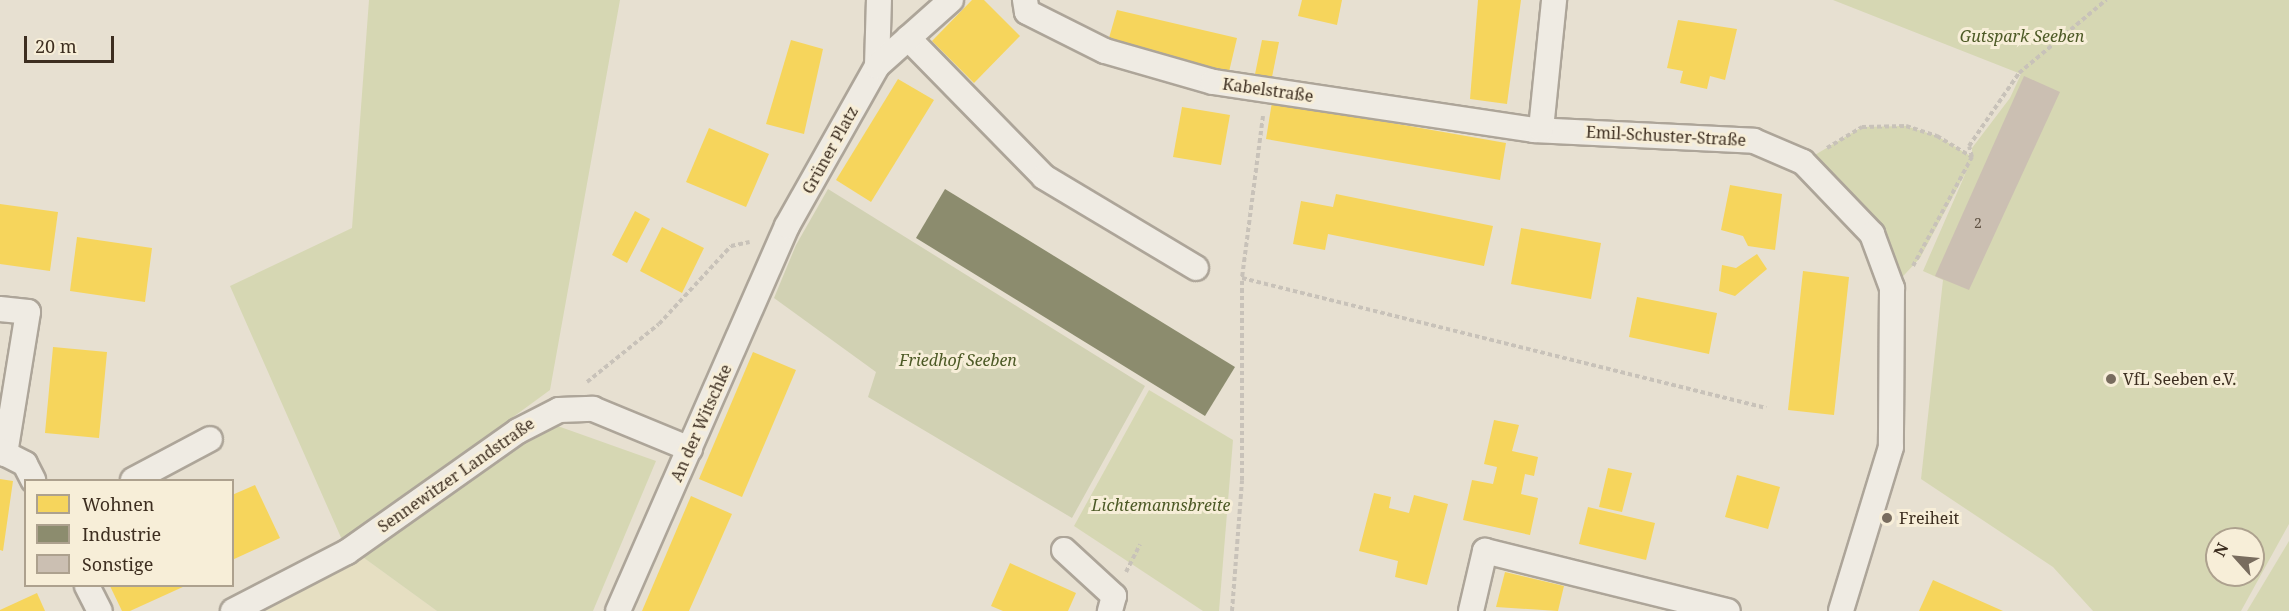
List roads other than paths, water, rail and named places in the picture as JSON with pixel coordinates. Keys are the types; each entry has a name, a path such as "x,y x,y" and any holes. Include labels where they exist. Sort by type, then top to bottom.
{"street":[{"name":"Grüner Platz","path":"877,66 879,0"},
{"name":"Grüner Platz","path":"784,234 877,66 951,0"},
{"name":"Kabelstraße","path":"1025,0 1027,12 1105,51 1213,82 1537,129"},
{"path":"1537,129 1554,0"},
{"path":"908,38 1044,177 1196,268"},
{"name":"Emil-Schuster-Straße","path":"1537,129 1754,141 1803,162 1872,234 1892,288 1891,447 1841,611"},
{"name":"An der Witschke","path":"618,611 784,234"},
{"path":"0,309 28,312 3,453 25,464 32,479"},
{"name":"Sennewitzer Landstraße","path":"232,611 347,552 518,431 559,410 592,409 690,449"},
{"path":"135,479 210,440"},
{"path":"1064,550 1114,597 1110,611"},
{"path":"1471,611 1485,551 1728,611"},
{"path":"88,587 100,611"}],"place":[{"name":"VfL Seeben e.V.","path":"2111,379"},
{"name":"Freiheit","path":"1887,518"}],"park label":[{"name":"Gutspark Seeben","path":"2022,36"},
{"name":"Friedhof Seeben","path":"958,360"},
{"name":"Lichtemannsbreite","path":"1161,505"}]}
